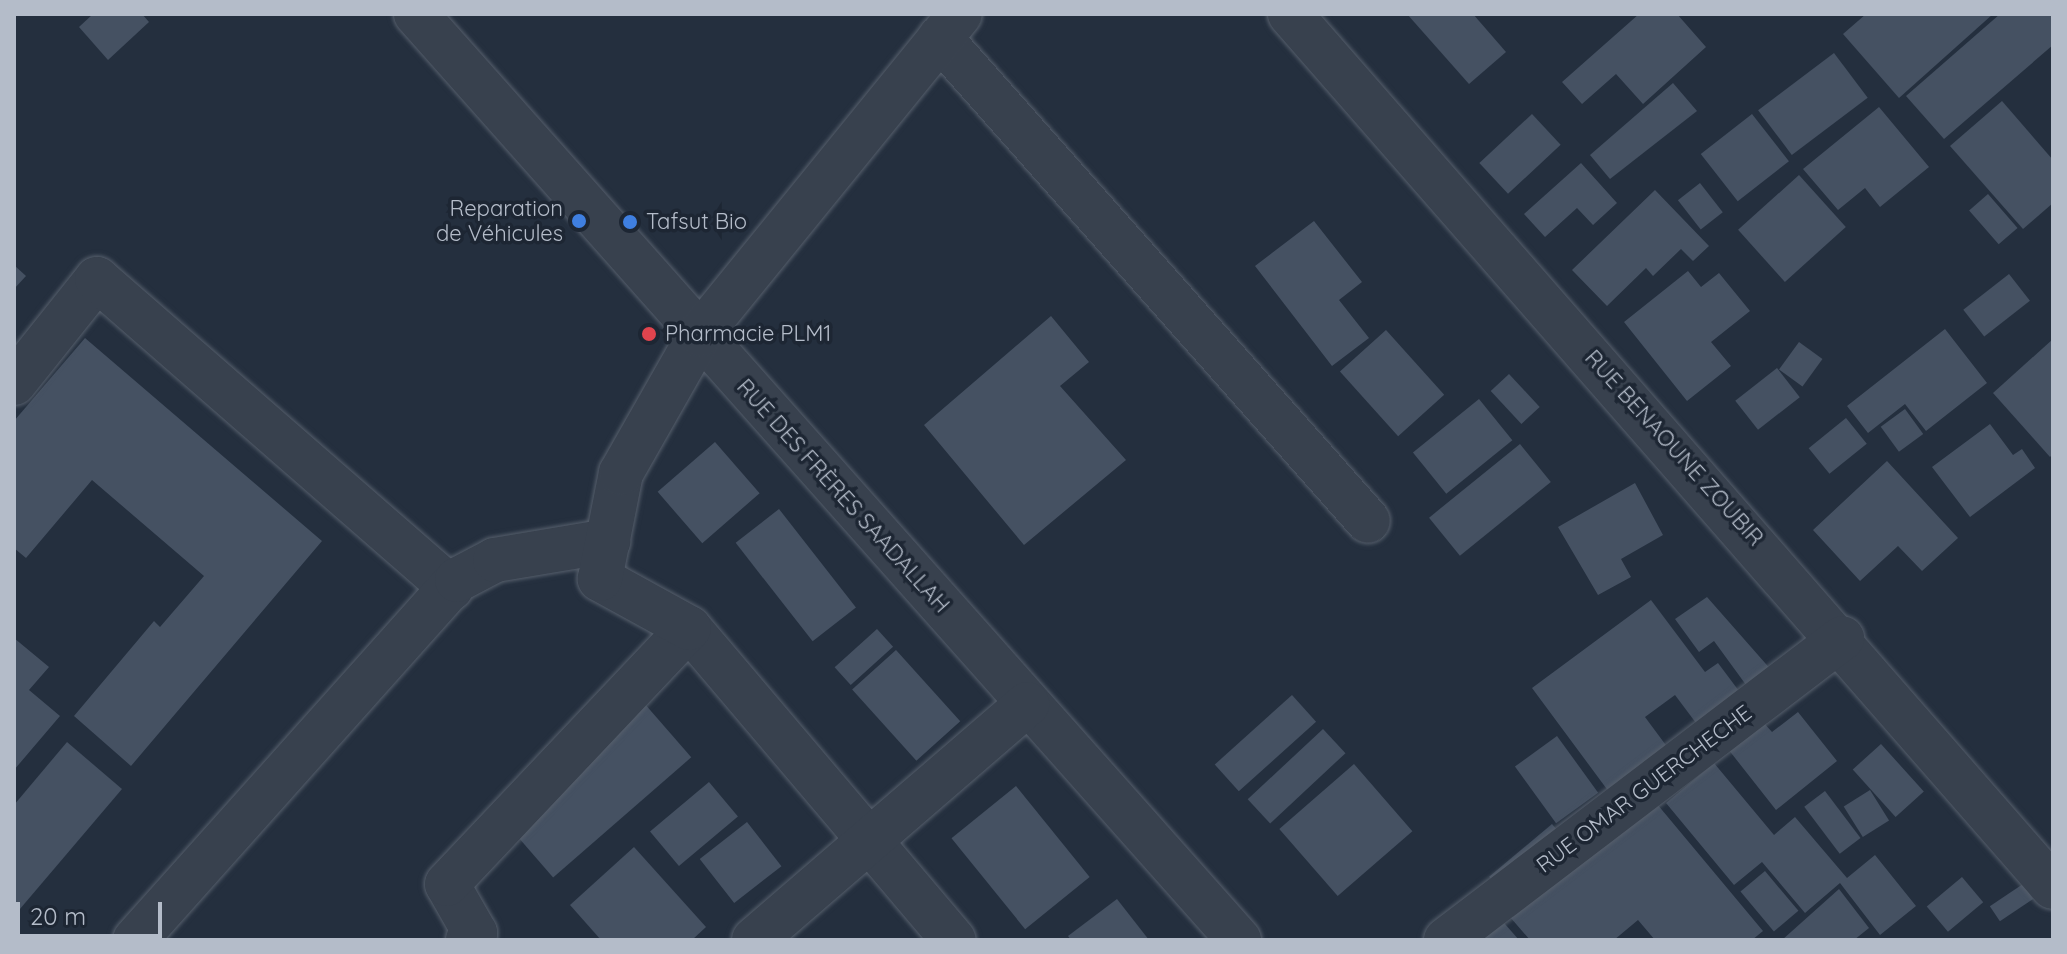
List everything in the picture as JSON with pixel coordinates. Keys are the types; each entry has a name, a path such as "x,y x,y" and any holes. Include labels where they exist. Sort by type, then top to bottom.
{"street":[{"name":"RUE DES FRÈRES SAADALLAH","path":"416,14 1239,940"},
{"name":"RUE BENAOUNE ZOUBIR","path":"1290,14 1842,638 2053,887"},
{"path":"954,940 867,844 689,628 600,579 621,473 700,334 950,26 1368,521"},
{"path":"14,383 97,279 451,588"},
{"path":"135,940 451,588 495,560 608,541"},
{"path":"474,938 447,884 689,628"},
{"name":"RUE OMAR GUERCHECHE","path":"1446,940 1842,638"},
{"path":"754,940 1027,704"}],"building":[{"path":"93,14 142,14 149,22 108,60 79,27"},
{"path":"1407,14 1473,14 1506,52 1469,84"},
{"path":"1639,14 1677,14 1706,47 1643,104 1616,74 1582,104 1562,82"},
{"path":"1866,14 1993,14 1899,98 1843,34"},
{"path":"2000,14 2053,14 2053,45 1944,139 1906,96"},
{"path":"1834,53 1868,98 1792,155 1758,110"},
{"path":"1673,83 1697,111 1610,179 1590,155"},
{"path":"2002,101 2053,160 2053,203 2023,229 1950,146"},
{"path":"1879,107 1929,167 1880,207 1865,188 1838,210 1803,169"},
{"path":"1532,114 1561,145 1508,194 1479,163"},
{"path":"1752,114 1789,161 1738,201 1701,154"},
{"path":"1581,163 1617,203 1593,225 1577,208 1545,237 1524,214"},
{"path":"1799,175 1846,227 1785,282 1738,230"},
{"path":"1700,183 1723,212 1701,229 1678,200"},
{"path":"1655,190 1709,246 1693,261 1681,249 1653,276 1646,268 1607,306 1572,270"},
{"path":"1988,194 2018,228 1999,244 1969,210"},
{"path":"1314,221 1362,282 1339,300 1369,338 1332,366 1255,266"},
{"path":"14,265 26,276 14,289"},
{"path":"1688,271 1701,287 1719,273 1750,311 1711,342 1731,366 1687,401 1624,322"},
{"path":"2009,274 2030,301 1984,337 1963,310"},
{"path":"1051,316 1089,362 1060,386 1126,460 1024,545 924,425"},
{"path":"1945,329 1987,383 1926,431 1905,404 1868,433 1847,406"},
{"path":"1386,330 1444,395 1398,436 1340,371"},
{"path":"85,338 322,541 131,766 74,716 154,621 160,627 204,576 92,480 26,558 14,548 14,421"},
{"path":"2053,339 2053,454 2050,457 1993,393"},
{"path":"1799,342 1822,359 1802,387 1779,370"},
{"path":"1777,368 1800,397 1758,430 1735,401"},
{"path":"1509,374 1540,407 1521,424 1491,391"},
{"path":"1479,399 1512,440 1446,494 1413,452"},
{"path":"1905,409 1923,434 1899,452 1881,427"},
{"path":"1846,418 1867,444 1829,474 1809,448"},
{"path":"1990,424 2013,455 2022,449 2035,468 1970,517 1932,467"},
{"path":"715,442 760,493 702,543 658,492"},
{"path":"1520,444 1551,482 1460,556 1429,518"},
{"path":"1887,461 1958,538 1922,571 1898,546 1860,581 1813,530"},
{"path":"1635,483 1663,535 1621,559 1631,577 1598,595 1558,527"},
{"path":"779,509 856,608 813,641 736,543"},
{"path":"1707,597 1773,672 1749,689 1714,641 1699,652 1675,619"},
{"path":"1651,600 1705,672 1718,663 1742,695 1699,727 1675,695 1645,717 1668,748 1609,792 1532,688"},
{"path":"877,629 893,647 851,685 835,667"},
{"path":"14,638 49,667 29,690 60,716 14,770"},
{"path":"896,650 960,721 916,761 852,689"},
{"path":"1292,695 1316,722 1239,791 1215,765"},
{"path":"644,703 691,757 553,877 506,823"},
{"path":"1798,712 1837,761 1776,810 1728,749 1763,722 1772,732"},
{"path":"1323,729 1346,753 1270,823 1248,799"},
{"path":"1557,736 1598,793 1556,823 1515,767"},
{"path":"67,742 122,789 14,916 14,805"},
{"path":"1881,744 1924,792 1896,817 1853,769"},
{"path":"1714,763 1774,835 1795,817 1847,878 1875,855 1916,906 1880,935 1840,883 1805,913 1762,862 1734,885 1666,803"},
{"path":"1354,764 1412,831 1338,896 1279,829"},
{"path":"709,782 738,816 679,866 650,831"},
{"path":"1016,786 1090,877 1025,929 951,838"},
{"path":"1870,790 1889,821 1863,837 1844,806"},
{"path":"1825,791 1861,838 1840,854 1804,807"},
{"path":"1652,798 1763,931 1752,940 1655,940 1638,920 1614,940 1530,940 1510,917"},
{"path":"747,822 781,866 734,903 700,859"},
{"path":"1552,824 1567,842 1504,894 1489,877"},
{"path":"634,847 706,927 692,940 601,940 570,905"},
{"path":"1765,871 1798,911 1774,931 1740,892"},
{"path":"1962,877 1983,902 1948,932 1927,907"},
{"path":"2023,884 2033,899 2000,921 1990,906"},
{"path":"1839,889 1869,928 1854,940 1782,940"},
{"path":"1117,899 1149,940 1071,940 1068,936"},
{"path":"1498,916 1519,940 1471,940"}],"place":[{"name":"Reparation de Véhicules","path":"579,221"},
{"name":"Tafsut Bio","path":"630,222"},
{"name":"Pharmacie PLM1","path":"649,334"}]}
